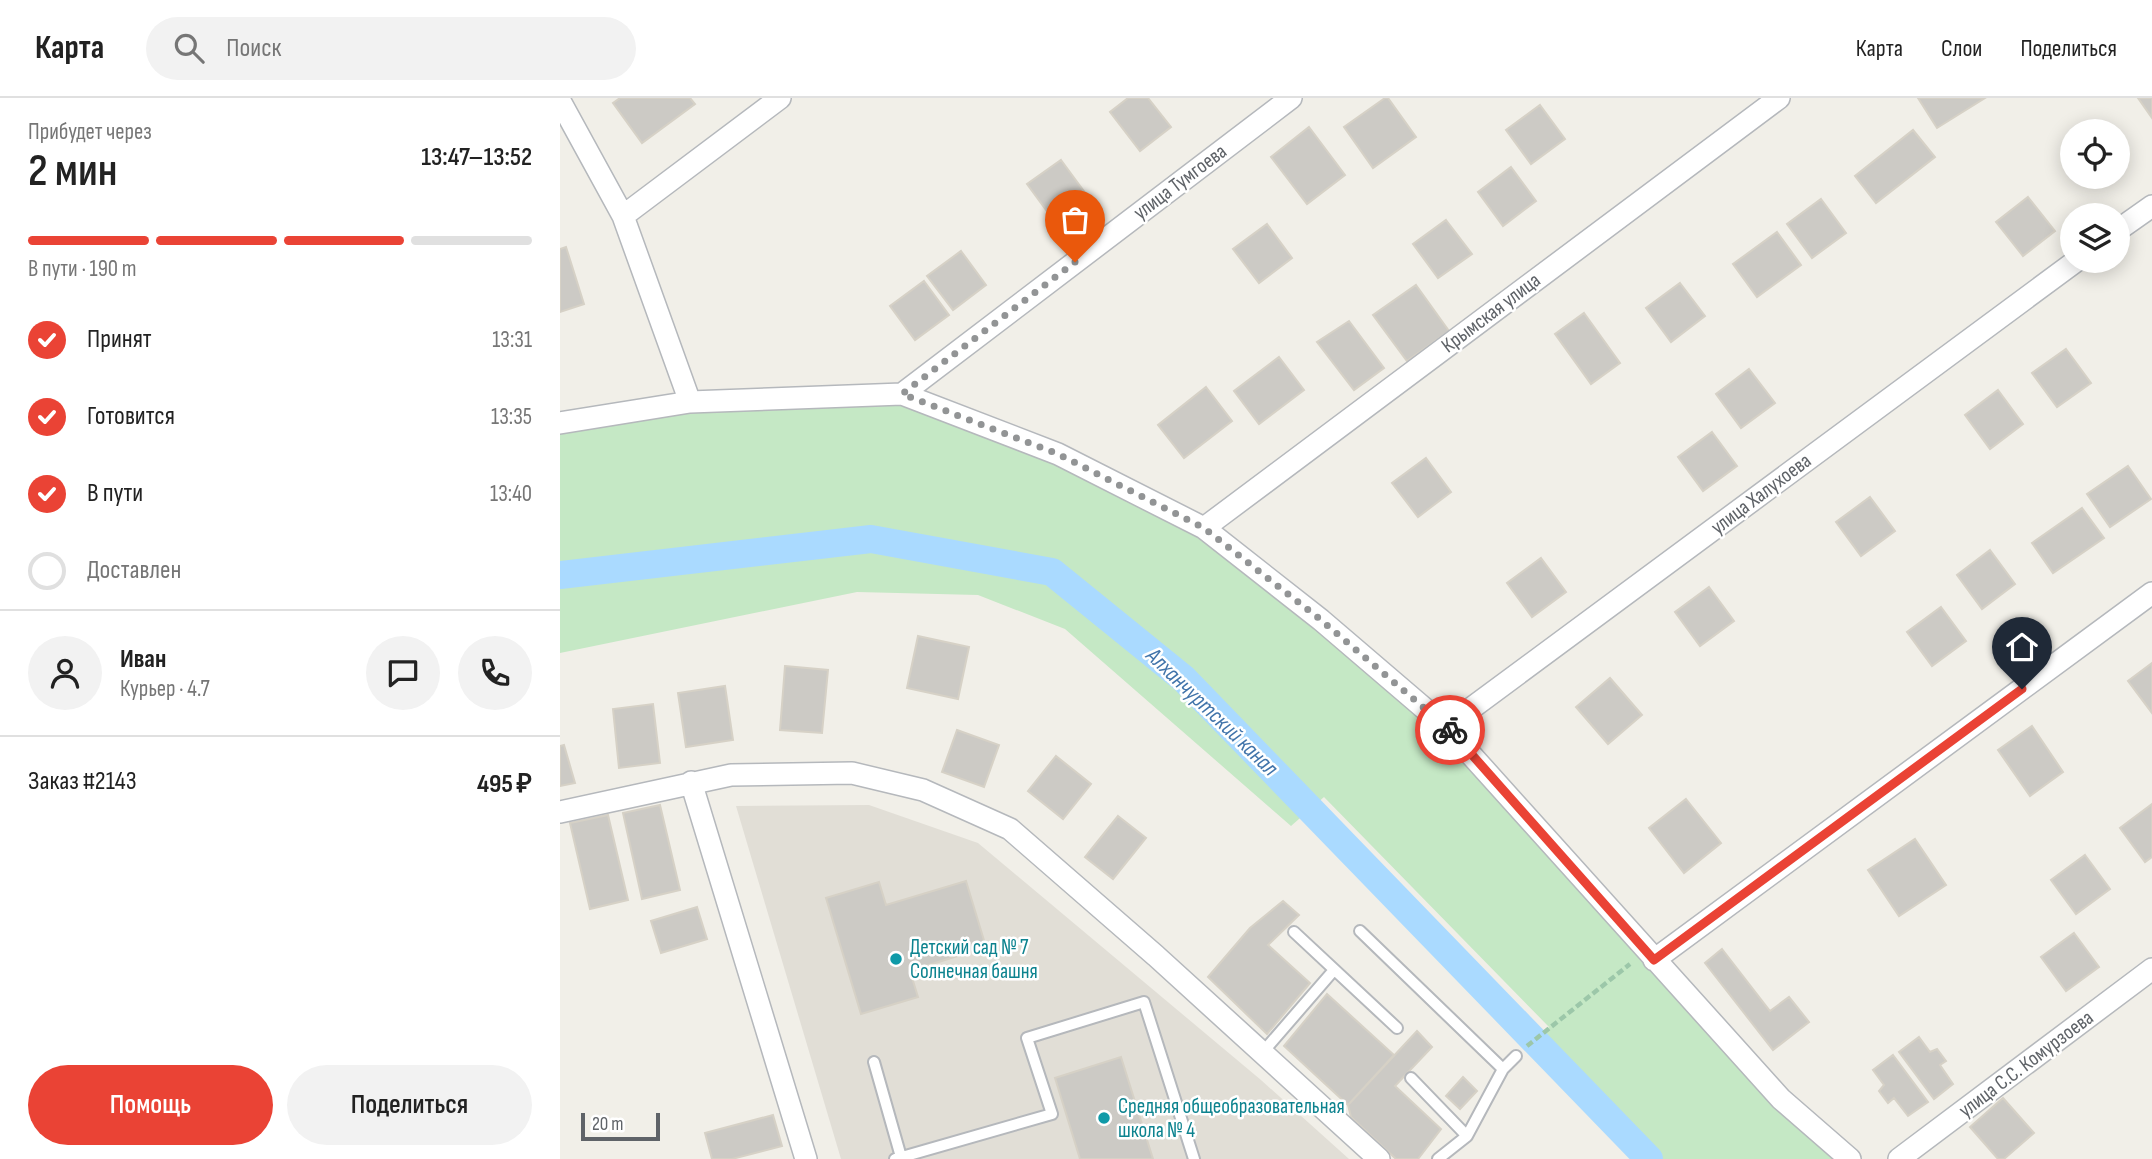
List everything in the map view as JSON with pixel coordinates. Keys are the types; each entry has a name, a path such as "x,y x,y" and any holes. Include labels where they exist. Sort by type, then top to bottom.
{"street":[{"path":"623,216 780,98"},
{"name":"улица Тумгоева","path":"902,394 1291,98"},
{"name":"Крымская улица","path":"1204,528 1779,98"},
{"path":"560,101 623,216 691,402"},
{"path":"2130,222 2152,206"},
{"name":"улица Халухоева","path":"1446,727 2060,273"},
{"path":"560,423 691,402 902,394 1058,454 1204,528 1321,620 1446,727 1781,1100 1850,1159"},
{"path":"1650,955 2152,593"},
{"path":"560,812 730,775 852,773 923,790 1010,829 1379,1159"},
{"path":"691,782 806,1159"},
{"name":"улица С.С. Комурзоева","path":"1899,1159 2152,969"}],"lane":[{"path":"1360,931 1503,1069"},
{"path":"1294,932 1397,1028"},
{"path":"1262,1053 1334,970"},
{"path":"874,1062 898,1158 1052,1114 1027,1038 1144,1002 1194,1159"},
{"path":"1438,1159 1467,1136 1503,1069 1516,1056"},
{"path":"1411,1078 1467,1136"}],"path":[{"path":"1516,1056 1549,1028 1650,955"}],"shaded area":[{"path":"869,805 978,843 1261,1080 1349,1159 841,1159 736,806"}],"green space":[{"path":"902,394 1204,528 1446,727 1850,1159 1649,1159 1536,1043 1549,1027 1324,797 1291,826 1065,629 978,595 857,592 560,653 560,423"}],"building":[{"path":"620,98 690,98 695,104 642,143 613,103"},
{"path":"1128,98 1148,98 1171,127 1140,151 1110,112"},
{"path":"1388,98 1416,137 1373,168 1344,127"},
{"path":"1918,98 1985,98 1937,128"},
{"path":"2138,98 2152,98 2152,118"},
{"path":"1540,105 1565,139 1531,164 1506,130"},
{"path":"1309,127 1345,175 1307,204 1271,157"},
{"path":"1913,130 1935,157 1876,203 1855,176"},
{"path":"1061,160 1086,194 1052,218 1027,184"},
{"path":"1511,167 1536,201 1503,226 1478,192"},
{"path":"2028,197 2055,231 2023,256 1996,222"},
{"path":"1821,199 1846,233 1812,258 1787,224"},
{"path":"1446,220 1472,254 1438,278 1413,244"},
{"path":"1267,224 1292,258 1259,283 1233,249"},
{"path":"1777,232 1801,265 1757,297 1733,264"},
{"path":"566,247 584,304 560,312 560,249"},
{"path":"961,251 986,285 953,310 927,276"},
{"path":"924,281 949,315 915,340 890,306"},
{"path":"1680,283 1705,316 1671,342 1646,308"},
{"path":"1416,285 1449,331 1407,361 1373,315"},
{"path":"1584,313 1620,363 1591,384 1555,334"},
{"path":"1349,321 1384,368 1354,390 1317,342"},
{"path":"2066,349 2091,383 2057,407 2032,373"},
{"path":"1279,357 1304,390 1259,424 1234,391"},
{"path":"1749,369 1775,403 1741,428 1716,394"},
{"path":"1206,387 1232,421 1184,458 1158,425"},
{"path":"1998,390 2023,424 1990,449 1965,415"},
{"path":"1712,432 1737,466 1703,491 1678,457"},
{"path":"1426,458 1451,492 1418,517 1392,483"},
{"path":"2128,466 2151,499 2110,527 2087,494"},
{"path":"1870,497 1895,531 1861,556 1836,522"},
{"path":"2082,508 2104,538 2053,573 2032,543"},
{"path":"1990,550 2015,584 1982,609 1957,575"},
{"path":"1541,558 1566,592 1532,617 1507,583"},
{"path":"1709,587 1734,621 1700,646 1675,612"},
{"path":"1941,607 1966,641 1932,666 1907,632"},
{"path":"918,636 969,647 958,699 907,688"},
{"path":"2152,663 2152,713 2128,681"},
{"path":"785,666 828,670 822,733 780,730"},
{"path":"1610,678 1642,715 1608,744 1576,707"},
{"path":"725,686 733,740 686,747 678,693"},
{"path":"653,704 660,763 619,768 613,709"},
{"path":"2032,726 2063,772 2030,796 1998,750"},
{"path":"957,730 999,745 984,787 942,772"},
{"path":"564,745 575,783 560,786 560,746"},
{"path":"1056,756 1091,784 1063,819 1028,791"},
{"path":"1686,799 1721,843 1684,873 1649,828"},
{"path":"2152,804 2152,857 2145,862 2120,828"},
{"path":"660,805 680,890 642,899 623,813"},
{"path":"608,815 628,900 590,909 570,823"},
{"path":"1118,816 1146,838 1113,879 1085,857"},
{"path":"1915,839 1946,885 1899,916 1868,870"},
{"path":"2085,855 2110,889 2076,914 2051,880"},
{"name":"Детский сад № 7 Солнечная башня","path":"966,881 986,947 910,971 918,997 861,1014 826,898 879,882 886,905"},
{"path":"1283,901 1299,915 1268,945 1310,983 1267,1034 1208,977 1250,928"},
{"path":"697,907 707,939 661,953 651,921"},
{"path":"2074,933 2099,967 2066,991 2041,957"},
{"path":"1722,949 1770,1011 1789,997 1809,1022 1773,1050 1705,963"},
{"path":"1327,994 1394,1055 1348,1105 1284,1046"},
{"path":"1417,1031 1432,1047 1395,1086 1441,1129 1418,1159 1396,1159 1351,1117 1348,1105"},
{"path":"1919,1037 1930,1052 1937,1049 1946,1061 1940,1065 1953,1084 1934,1099 1899,1052"},
{"path":"1893,1055 1928,1102 1908,1116 1894,1098 1888,1103 1879,1091 1884,1085 1873,1070"},
{"name":"Средняя общеобразовательная школа № 4","path":"1121,1057 1153,1159 1080,1159 1055,1078"},
{"path":"1463,1077 1477,1091 1460,1109 1446,1096"},
{"path":"2003,1098 2034,1133 2004,1159 1998,1159 1970,1127"},
{"path":"773,1115 782,1146 732,1159 712,1159 705,1133"}],"waterway":[{"name":"Алханчуртский канал","path":"560,575 871,539 1052,572 1184,679 1649,1159"}],"way so far":[{"path":"1075,262 902,394 1058,454 1204,528 1321,620 1450,730"}],"place":[{"name":"Детский сад № 7 Солнечная башня","path":"896,959"},
{"name":"Средняя общеобразовательная школа № 4","path":"1104,1118"}],"route":[{"path":"1450,730 1654,960 2022,689"}]}
